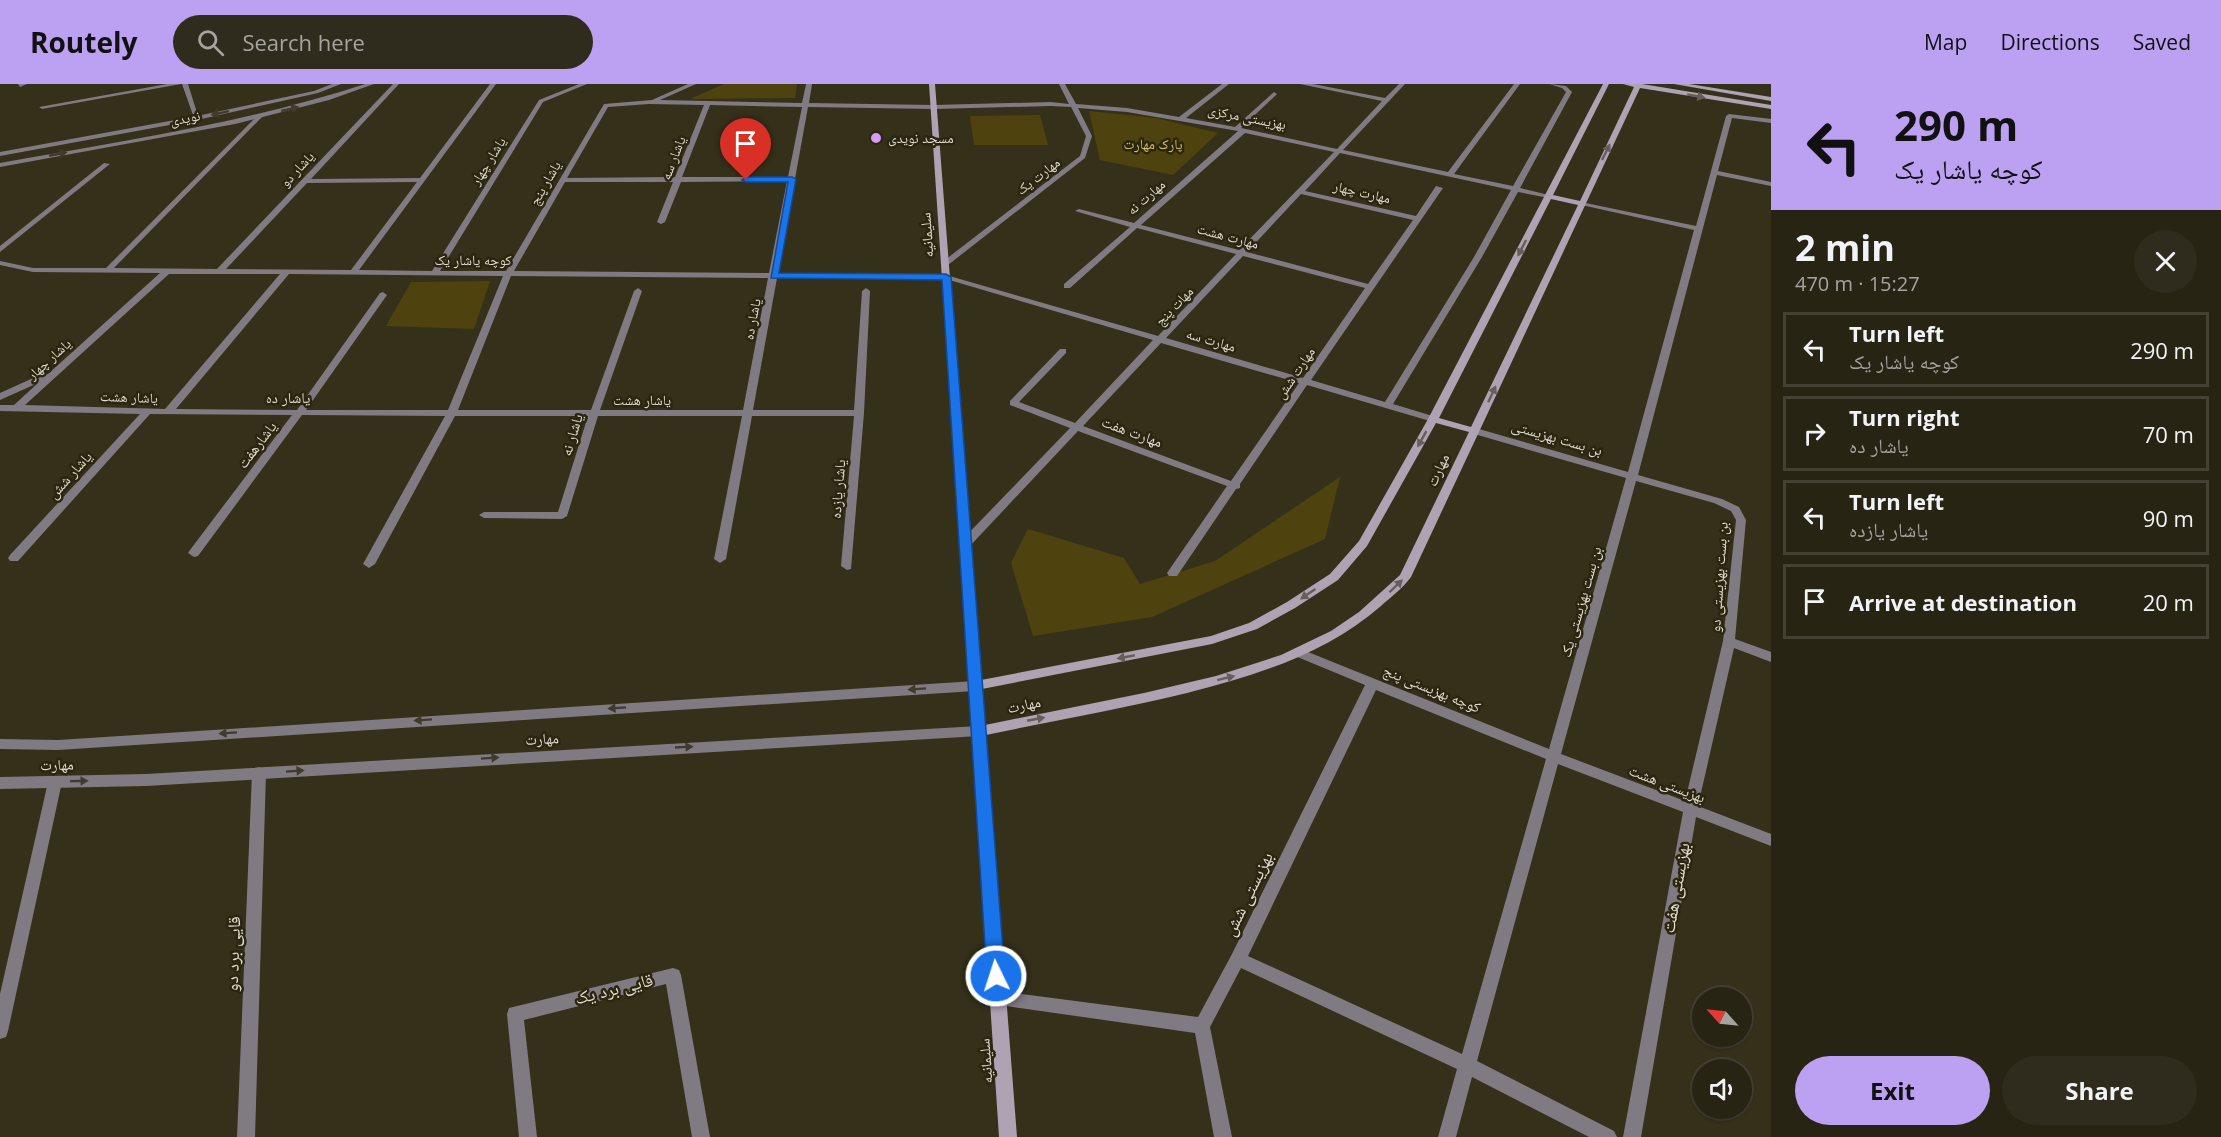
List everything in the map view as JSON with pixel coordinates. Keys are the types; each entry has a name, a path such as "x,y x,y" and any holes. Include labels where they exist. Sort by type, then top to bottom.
{"main road":[{"name":"سلیمانیه","path":"932,84 1008,1137"},
{"name":"مهارت","path":"975,686 1212,640 1253,626 1292,605 1334,577 1363,543 1433,419 1606,84"},
{"path":"1626,84 1771,107"},
{"path":"1677,84 1771,99"},
{"name":"مهارت","path":"979,731 1158,696 1242,674 1299,653 1335,634 1376,604 1405,577 1639,85"},
{"path":"1549,196 1581,204"},
{"path":"1433,419 1475,430"}],"street":[{"path":"42,107 178,84"},
{"path":"185,84 196,118"},
{"name":"نویدی","path":"0,154 196,118 316,92 338,84"},
{"name":"نویدی","path":"0,165 260,116 320,102 371,84"},
{"name":"یاشار دو","path":"219,272 396,84"},
{"path":"353,273 493,84"},
{"name":"یاشار چهار","path":"434,274 541,101 584,84"},
{"path":"649,102 693,84"},
{"name":"یاشار ده","path":"720,559 809,84"},
{"name":"مهارت یک","path":"945,263 1083,157 1089,136 1075,105 1062,84"},
{"path":"1182,118 1226,84"},
{"path":"1303,84 1387,100"},
{"name":"مهات پنج","path":"965,544 1341,151 1401,84"},
{"path":"1450,174 1517,84"},
{"path":"1387,406 1517,189 1569,92 1564,87 1552,84"},
{"name":"مهارت نه","path":"1067,286 1240,129 1274,94"},
{"path":"649,102 934,107"},
{"name":"یاشار پنج","path":"508,274 606,105 649,102"},
{"name":"یاشار سه","path":"661,222 708,103"},
{"name":"بهزیستی مرکزی","path":"934,107 1051,104 1127,110 1240,129 1549,196"},
{"path":"109,269 260,116"},
{"name":"بن بست بهزیستی یک","path":"1448,1137 1729,116 1771,121"},
{"path":"0,250 106,164"},
{"path":"1714,172 1771,184"},
{"path":"562,180 792,179"},
{"path":"304,181 420,180"},
{"name":"مهارت شش","path":"1173,573 1236,486 1304,382 1439,188"},
{"name":"مهارت چهار","path":"1301,192 1417,219"},
{"path":"1581,204 1699,229"},
{"name":"مهارت هشت","path":"1079,211 1370,287"},
{"name":"کوچه یاشار یک","path":"0,263 33,270 109,269 166,272 946,277"},
{"name":"یاشار چهار","path":"6,409 55,371 166,272"},
{"name":"یاشار هشت","path":"6,409 168,412 286,273"},
{"path":"369,564 452,414 508,274"},
{"name":"مهارت سه","path":"946,277 1433,419"},
{"name":"یاشار نه","path":"484,515 562,516 594,414 638,291"},
{"path":"859,413 866,291"},
{"name":"یاشارهفت","path":"194,553 299,413 383,295"},
{"name":"مهارت هفت","path":"1063,351 1014,400 1013,404 1236,486"},
{"path":"0,397 55,371"},
{"name":"یاشار شش","path":"14,558 148,411"},
{"name":"یاشار ده","path":"168,412 452,414"},
{"name":"یاشار هشت","path":"452,414 859,413"},
{"name":"یاشار یازده","path":"847,566 859,413"},
{"name":"بن بست بهزیستی","path":"1475,430 1631,475"},
{"name":"بن بست بهزیستی دو","path":"1631,475 1718,501 1735,509 1741,520 1729,641 1771,657"},
{"name":"بهزیستی هفت","path":"1632,1137 1690,810 1729,641"},
{"name":"کوچه بهزیستی پنج","path":"1299,653 1552,756"},
{"name":"بهزیستی شش","path":"1373,683 1238,959 1467,1065"},
{"name":"مهارت","path":"0,744 58,745 975,686"},
{"name":"مهارت","path":"0,783 146,780 979,731"},
{"name":"بهزیستی هشت","path":"1552,756 1771,840"},
{"name":"قایی برد دو","path":"246,1137 259,773"},
{"path":"0,1031 55,782"},
{"path":"1223,1137 1202,1026 1238,959"},
{"name":"قایی برد یک","path":"528,1137 516,1014 673,975 701,1137"},
{"path":"998,999 1202,1026"},
{"path":"1467,1065 1608,1137"}],"green space":[{"path":"724,84 797,84 795,98 690,99"},
{"name":"پارک مهارت","path":"1089,111 1156,118 1218,133 1173,175 1100,160"},
{"path":"1040,115 1048,145 974,145 970,116"},
{"path":"490,281 474,329 386,326 411,282"},
{"path":"1340,477 1325,539 1152,617 1033,636 1011,563 1028,529 1124,558 1140,584 1215,561"}],"place":[{"name":"مسجد نویدی","path":"876,138"}],"route":[{"path":"746,180 792,179 774,276 946,277 996,976"}]}
